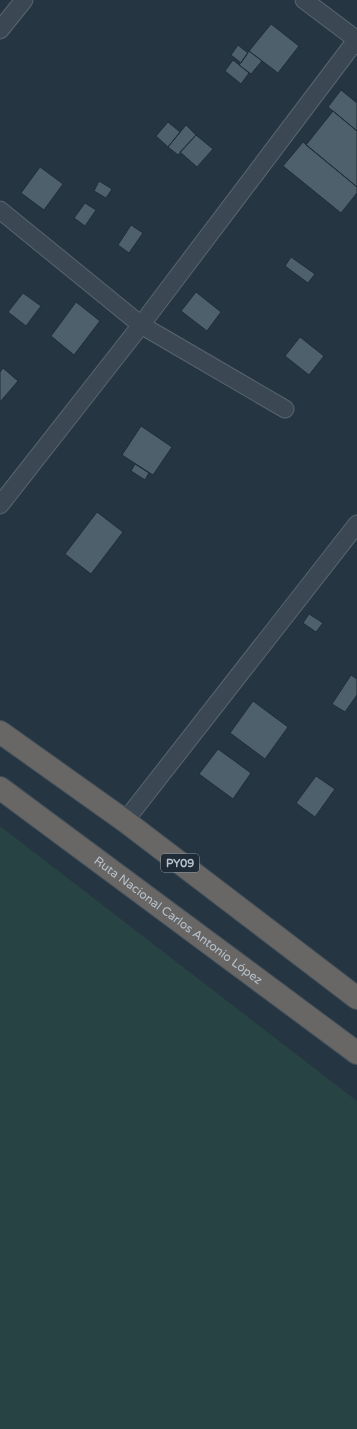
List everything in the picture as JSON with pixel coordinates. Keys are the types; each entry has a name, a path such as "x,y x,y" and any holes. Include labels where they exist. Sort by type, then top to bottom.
{"highway":[{"name":"PY09","path":"0,732 125,821 357,998"},
{"name":"Ruta Nacional Carlos Antonio López","path":"0,788 357,1053"}],"street":[{"path":"0,30 24,0"},
{"path":"0,505 141,325 357,40 304,0"},
{"path":"0,210 141,325 285,409"},
{"path":"125,821 357,524"}],"green space":[{"path":"0,826 357,1101 357,1429 0,1429"}],"building":[{"path":"271,24 299,46 278,73 249,51"},
{"path":"238,45 248,53 241,63 231,55"},
{"path":"249,51 262,61 251,74 239,65"},
{"path":"233,60 249,73 241,84 225,71"},
{"path":"341,90 357,103 357,131 328,107"},
{"path":"333,111 357,131 357,187 306,145"},
{"path":"168,122 180,132 168,147 156,136"},
{"path":"186,125 196,135 178,155 168,147"},
{"path":"196,135 213,149 197,167 180,152"},
{"path":"303,142 357,187 357,193 341,213 283,166"},
{"path":"40,167 63,184 44,210 21,193"},
{"path":"99,181 112,189 106,198 94,191"},
{"path":"85,203 96,210 85,226 74,218"},
{"path":"131,225 143,233 129,253 118,245"},
{"path":"291,257 315,274 308,283 285,266"},
{"path":"196,292 221,312 207,331 181,311"},
{"path":"23,293 41,306 26,326 8,312"},
{"path":"76,302 100,321 74,355 51,336"},
{"path":"300,337 324,356 309,375 285,356"},
{"path":"3,368 18,381 0,402 0,372"},
{"path":"141,426 172,447 153,475 122,455"},
{"path":"135,464 149,473 145,480 131,471"},
{"path":"97,512 123,532 91,574 65,554"},
{"path":"309,614 323,623 316,632 303,623"},
{"path":"351,675 357,679 357,695 345,712 332,704"},
{"path":"253,701 288,727 265,759 230,733"},
{"path":"218,749 251,773 233,799 199,774"},
{"path":"316,776 335,789 315,817 296,803"}]}
